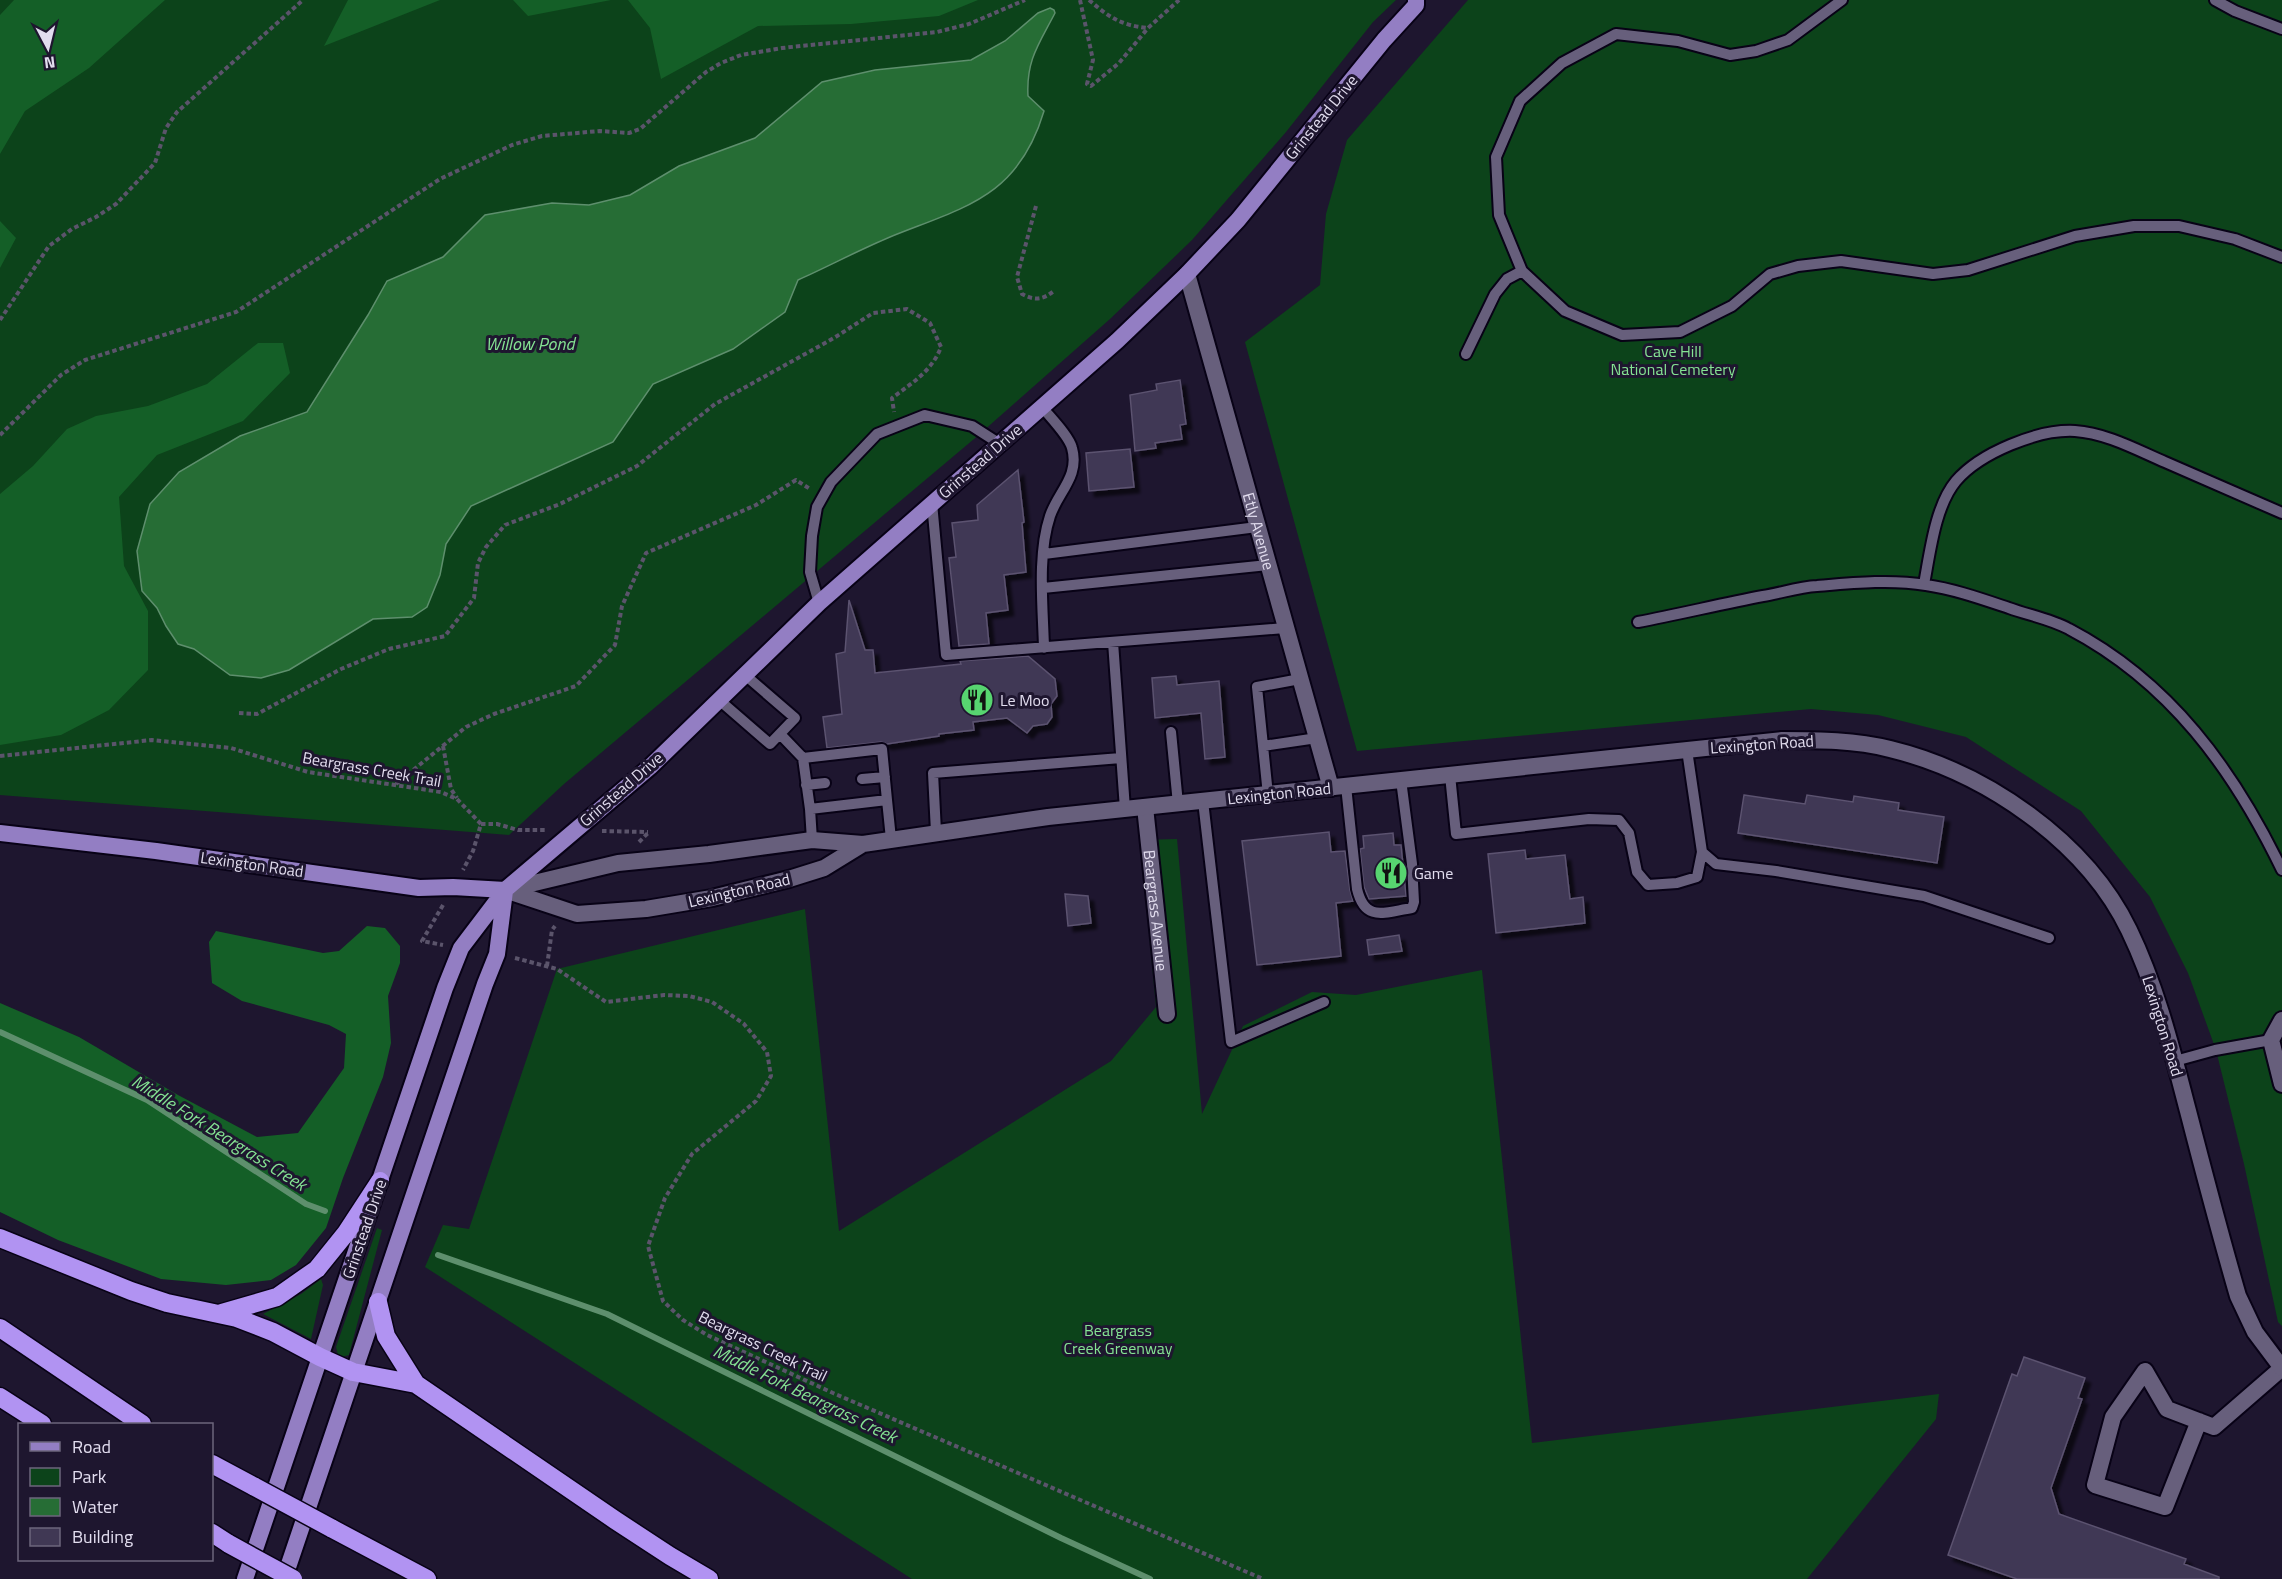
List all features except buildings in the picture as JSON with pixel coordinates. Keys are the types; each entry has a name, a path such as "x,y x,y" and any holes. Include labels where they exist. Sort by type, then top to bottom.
{"highway":[{"path":"220,1314 277,1297 317,1269 346,1233 380,1181"},
{"path":"0,1238 131,1291 167,1303 237,1318 273,1332 354,1372 416,1384 669,1556 710,1579"},
{"path":"378,1302 386,1336 416,1384"},
{"path":"0,1328 139,1423"},
{"path":"0,1397 39,1423"},
{"path":"213,1465 428,1579"},
{"path":"213,1534 293,1579"}],"main road":[{"name":"Grinstead Drive","path":"245,1579 445,988 461,948 505,891 650,767 819,603 1117,341 1187,274 1238,220 1384,40 1418,2"},
{"name":"Etly Avenue","path":"1187,274 1317,738 1339,787"},
{"name":"Lexington Road","path":"505,891 618,863 812,840 863,844 936,832 1125,809 1782,740 1844,741 1888,748 1950,769 1984,785 2017,806 2076,856 2107,894 2128,929 2155,990 2238,1296 2255,1332 2282,1368"},
{"name":"Beargrass Avenue","path":"1145,807 1167,1014"},
{"name":"Lexington Road","path":"0,833 156,851 419,888 453,887 505,891 577,914 646,909 712,898 824,868 863,844"},
{"path":"284,1579 497,954 505,891"},
{"path":"2282,1020 2271,1040 2282,1084"},
{"path":"2199,1421 2165,1507 2095,1485 2113,1417 2145,1371 2167,1409 2199,1421 2214,1427 2282,1368"}],"lane":[{"path":"1842,0 1788,40 1756,51 1731,55 1678,41 1616,34 1562,63 1520,101 1496,157 1499,215 1522,271 1565,311 1622,335 1680,332 1732,306 1770,274 1798,266 1841,261 1934,274 1968,270 2075,236 2134,226 2179,226 2235,239 2282,257"},
{"path":"2215,0 2235,11 2282,29"},
{"path":"1466,354 1495,294 1507,279 1522,271"},
{"path":"1042,407 1072,446 1074,465 1065,491 1051,515 1042,565 1044,648"},
{"path":"819,603 810,572 812,536 817,507 831,483 878,434 925,416 972,426 1000,444"},
{"path":"1924,584 1941,510 1956,482 1980,460 2008,446 2043,435 2075,431 2102,437 2282,513"},
{"path":"932,502 946,655 1286,628"},
{"path":"1044,554 1257,527"},
{"path":"1043,588 1268,565"},
{"path":"1638,622 1814,586 1897,583 1924,584 1971,595 2068,628 2110,654 2176,708 2231,777 2259,822 2282,870"},
{"path":"1113,642 1125,809"},
{"path":"718,699 770,744 795,718 744,674"},
{"path":"1268,795 1257,687 1300,679"},
{"path":"1171,732 1178,804"},
{"path":"780,734 803,758 812,840"},
{"path":"1263,746 1317,738"},
{"path":"803,758 882,749 891,839"},
{"path":"1450,775 1456,834 1589,819 1618,820 1629,833 1637,872 1648,885 1677,883 1697,877 1702,852 1687,750"},
{"path":"936,832 933,773 1121,758"},
{"path":"862,779 885,777"},
{"path":"1339,787 1360,903 1368,910 1377,913 1412,908 1414,902 1412,864 1401,780"},
{"path":"807,785 825,783"},
{"path":"810,809 887,800"},
{"path":"1203,801 1231,1042 1323,1002"},
{"path":"1702,852 1716,864 1924,896 2049,938"},
{"path":"2175,1061 2216,1050 2271,1040"}],"path":[{"path":"0,320 49,246 72,229 116,204 155,163 166,128 177,112 303,0"},
{"path":"0,435 61,375 85,360 236,312 440,179 512,145 542,136 600,131 629,133 640,129 706,72 741,55 782,48 937,32 969,24 1025,0"},
{"path":"1080,0 1093,60 1088,84 1090,86 1119,63 1148,28 1179,0"},
{"path":"1089,0 1110,18 1128,26 1148,28"},
{"path":"1036,206 1017,277 1022,294 1031,299 1044,298 1055,291"},
{"path":"239,713 257,714 341,669 389,649 445,636 474,598 478,563 486,547 505,525 560,504 637,466 715,404 834,338 873,313 907,309 930,323 941,347 936,360 922,375 892,398 897,426"},
{"path":"396,784 466,727 494,714 576,686 615,645 622,606 646,553 756,505 796,480 823,498"},
{"name":"Beargrass Creek Trail","path":"0,756 152,740 231,748 308,772 441,792 457,799 481,824"},
{"path":"443,746 451,789 457,799"},
{"path":"473,851 481,824 518,830"},
{"path":"547,966 552,930"},
{"name":"Beargrass Creek Trail","path":"513,965 515,958 557,969 606,1002 664,995 689,996 712,1002 744,1023 767,1052 771,1076 756,1101 692,1154 665,1198 648,1246 663,1301 683,1320 707,1335 832,1393 1263,1579"}],"green space":[{"path":"0,0 1396,0 1373,22 1286,132 1192,240 1110,319 974,439 564,784 509,835 0,795"},
{"name":"Cave Hill National Cemetery","path":"1468,0 2282,0 2282,1326 2278,1322 2244,1164 2216,1050 2188,973 2150,897 2081,811 1966,737 1878,715 1811,709 1357,751 1245,342 1320,285 1326,214 1347,140"},
{"name":"Beargrass Creek Greenway","path":"1177,839 1202,1114 1243,1026 1312,992 1356,995 1482,970 1532,1443 1939,1394 1936,1419 1807,1579 912,1579 425,1267 443,1225 469,1229 557,969 805,909 839,1231 1111,1061 1156,1007 1140,840"},
{"path":"377,1228 382,1230 349,1355 342,1357 338,1355 336,1347"},
{"path":"321,1279 323,1285 311,1339 263,1314 301,1294"}],"shaded area":[{"path":"14,0 165,0 89,68 25,111 0,154 0,15"},
{"path":"348,0 440,0 324,46"},
{"path":"513,0 611,0 528,16"},
{"path":"628,0 978,0 939,16 851,24 758,26 661,79 650,28"},
{"path":"0,221 16,238 0,268"},
{"path":"258,343 283,343 290,373 243,421 157,455 119,497 124,566 148,611 148,670 109,710 61,735 0,745 0,494 33,466 67,429 96,416 148,406 207,384"},
{"path":"367,926 385,928 400,946 400,963 388,996 391,1043 383,1077 326,1228 296,1265 271,1280 226,1285 161,1279 58,1240 0,1212 0,1003 79,1037 178,1095 257,1137 298,1133 344,1068 346,1034 329,1025 242,1001 212,983 209,942 216,931 323,953 339,951"}],"water":[{"name":"Willow Pond","path":"1050,8 1055,13 1031,62 1028,83 1028,96 1044,111 1033,140 1019,163 1003,181 964,207 878,242 798,280 785,312 733,349 653,384 613,442 471,506 446,544 440,575 427,607 412,617 373,619 289,670 261,678 230,675 194,649 178,644 157,608 142,591 137,551 150,504 179,472 240,436 307,412 387,281 443,257 485,215 552,203 589,205 630,195 679,166 755,138 822,82 875,70 971,60 1005,41 1038,13"}],"waterway":[{"name":"Middle Fork Beargrass Creek","path":"0,1032 147,1100 306,1204 325,1211"},
{"name":"Middle Fork Beargrass Creek","path":"438,1255 607,1314 1061,1538 1150,1579"}],"place":[{"name":"Le Moo","path":"977,700"},
{"name":"Game","path":"1391,873"}]}
